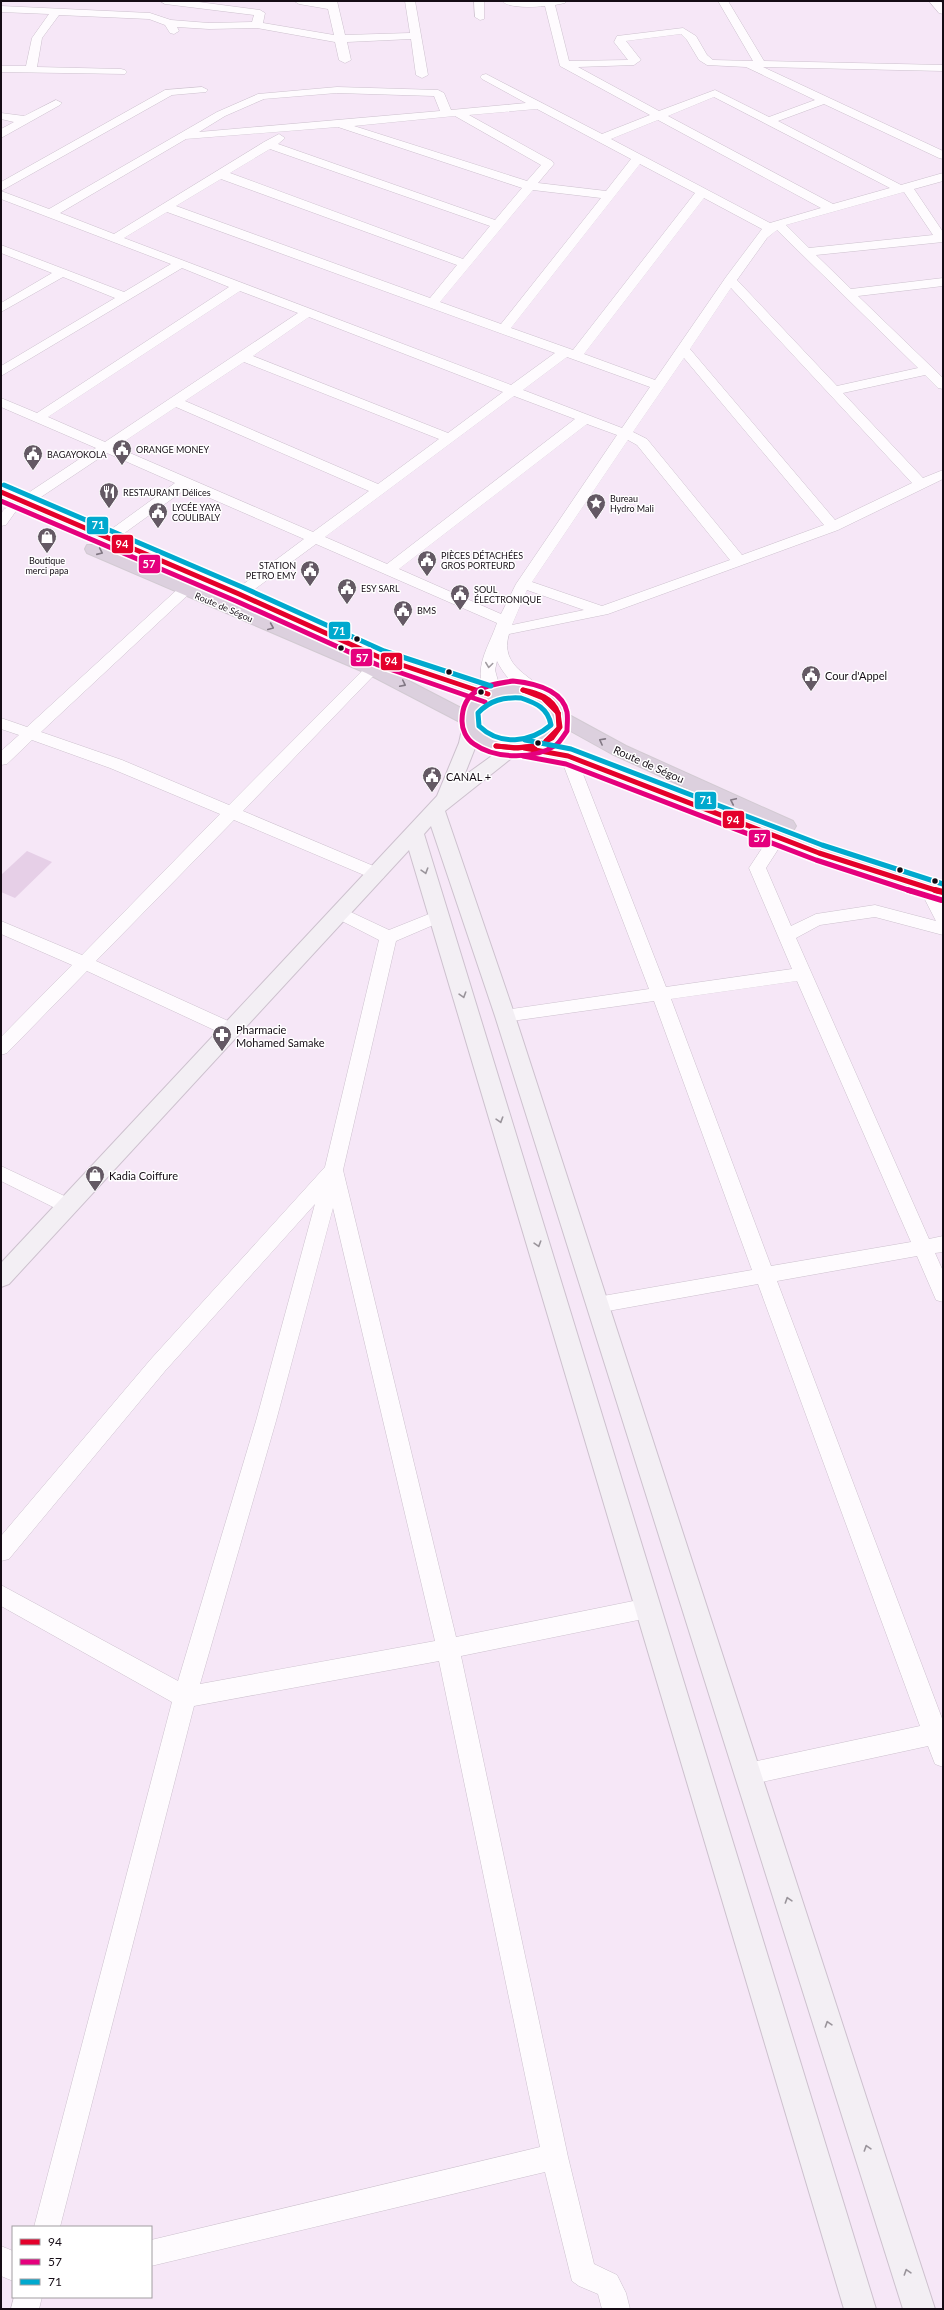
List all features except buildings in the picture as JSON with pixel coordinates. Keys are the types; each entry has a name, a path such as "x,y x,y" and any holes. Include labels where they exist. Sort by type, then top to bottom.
{"highway":[{"name":"Route de Ségou","path":"1,492 107,539 239,594 381,658 490,693 523,690 537,693 549,699 558,708 561,718 559,728 552,738 539,744 519,748"},
{"name":"Route de Ségou","path":"4,513 372,669 469,724 480,739 496,746 568,756 819,853 938,886"},
{"path":"469,724 470,709 477,700 490,693"},
{"name":"Route de Ségou","path":"561,718 618,750 788,826 938,886"}],"main road":[{"path":"469,724 468,743 440,804 505,1016 919,2309"},
{"path":"1,1278 414,834 440,804 519,748"},
{"path":"414,834 860,2309"}],"street":[{"path":"1,5 22,1"},
{"path":"165,1 260,13 257,25"},
{"path":"299,1 332,3 345,60"},
{"path":"410,1 422,75"},
{"path":"479,1 480,17"},
{"path":"507,1 561,1"},
{"path":"722,1 760,63"},
{"path":"934,1 943,11"},
{"path":"549,2 564,64 830,208"},
{"path":"1,9 150,16 171,27 257,25 340,39 415,36"},
{"path":"31,69 38,38 56,12"},
{"path":"564,64 630,63 635,60 620,42 621,38 683,31 693,38 706,62 943,68"},
{"path":"745,62 943,155"},
{"path":"1,69 121,72"},
{"path":"486,76 702,192 774,226 806,252 943,385"},
{"path":"1,187 169,92 202,90"},
{"path":"50,214 221,114 262,96 337,90 438,93 452,113 548,164 432,304"},
{"path":"602,138 715,93 768,121 902,187 942,238"},
{"path":"768,121 825,100"},
{"path":"1,134 56,103"},
{"path":"183,136 295,128 539,105"},
{"path":"1,116 26,120"},
{"path":"336,124 530,186 610,195"},
{"path":"114,239 295,128"},
{"path":"268,144 498,225"},
{"path":"503,330 638,158"},
{"path":"7,172 19,177"},
{"path":"220,174 466,264"},
{"path":"490,693 487,670 490,658 523,584 684,350 730,280 763,235 774,226 902,187 943,177"},
{"path":"239,594 513,390 570,354 702,192"},
{"path":"1,195 626,434 642,442 740,562"},
{"path":"166,207 659,386"},
{"path":"806,252 942,238"},
{"path":"1,250 60,274 123,296"},
{"path":"1,372 123,296 180,264"},
{"path":"1,308 60,274"},
{"path":"730,280 920,484"},
{"path":"848,293 943,282"},
{"path":"38,418 239,286"},
{"path":"24,502 176,402 308,312"},
{"path":"684,350 833,527"},
{"path":"243,357 449,438"},
{"path":"833,391 928,370"},
{"path":"1,402 389,570 502,631 603,611 833,527 920,484 943,475"},
{"path":"176,402 379,490"},
{"path":"389,570 586,418"},
{"path":"107,539 186,482"},
{"path":"523,584 603,611"},
{"path":"1,760 30,735 185,590"},
{"path":"502,631 502,659 508,670 537,693"},
{"path":"1,1048 82,963 232,813 372,669"},
{"path":"1,723 30,735 116,764 376,874"},
{"path":"568,756 660,994 764,1275 939,1733 943,1756"},
{"path":"778,837 757,868 943,1294"},
{"path":"938,886 943,918"},
{"path":"787,936 816,920 875,911 943,929"},
{"path":"340,913 388,937 439,916"},
{"path":"1,927 231,1030"},
{"path":"46,2226 185,1697 266,1421 334,1169 388,937"},
{"path":"505,1016 803,974"},
{"path":"1,1552 158,1365 334,1169"},
{"path":"334,1169 448,1649 555,2157 582,2271 586,2277 607,2283 611,2288 616,2309"},
{"path":"1,1173 68,1206"},
{"path":"597,1305 943,1244"},
{"path":"1,1596 185,1697 448,1649 648,1608"},
{"path":"748,1774 939,1733"},
{"path":"152,2253 555,2157"},
{"path":"1,2259 12,2267"},
{"path":"25,2309 28,2298"}],"shaded area":[{"path":"27,851 52,862 15,898 1,892 1,875"}],"transit line":[{"name":"71","path":"4,485 242,587 384,651 491,686"},
{"name":"94","path":"1,492 239,594 381,658 488,694"},
{"name":"57","path":"1,501 236,601 378,665 485,702"},
{"name":"57","path":"513,681 530,683 545,688 552,692 563,704 567,712 567,731 556,745 537,753 514,756 492,753 473,744 462,729 462,708 465,701 470,696 483,688 513,681"},
{"name":"94","path":"523,690 534,692 549,700 553,703 558,713"},
{"name":"94","path":"523,690 543,698 558,713"},
{"name":"71","path":"521,698 542,707 548,714 551,725 535,736 515,740 505,740 495,737 486,733 479,726 478,713 487,705 498,700 521,698"},
{"name":"94","path":"546,741 559,728 558,713"},
{"name":"94","path":"546,741 552,738 560,727 558,713"},
{"name":"71","path":"525,740 571,749 822,845 943,884"},
{"name":"94","path":"496,746 518,748 535,746"},
{"name":"94","path":"496,746 514,748 535,746"},
{"name":"94","path":"524,748 568,756 819,853 943,892"},
{"name":"57","path":"523,756 566,764 816,860 941,900"}],"place":[{"name":"ORANGE MONEY","path":"122,466"},
{"name":"BAGAYOKOLA","path":"33,471"},
{"name":"RESTAURANT Délices","path":"109,509"},
{"name":"Bureau Hydro Mali","path":"596,520"},
{"name":"LYCÉE YAYA COULIBALY","path":"158,529"},
{"name":"Boutique merci papa","path":"47,554"},
{"name":"PIÈCES DÉTACHÉES GROS PORTEURD","path":"427,577"},
{"name":"STATION PETRO EMY","path":"310,587"},
{"name":"ESY SARL","path":"347,605"},
{"name":"SOUL ÉLECTRONIQUE","path":"460,611"},
{"name":"BMS","path":"403,627"},
{"name":"Cour d'Appel","path":"811,692"},
{"name":"CANAL +","path":"432,793"},
{"name":"Pharmacie Mohamed Samake","path":"222,1052"},
{"name":"Kadia Coiffure","path":"95,1192"}]}
